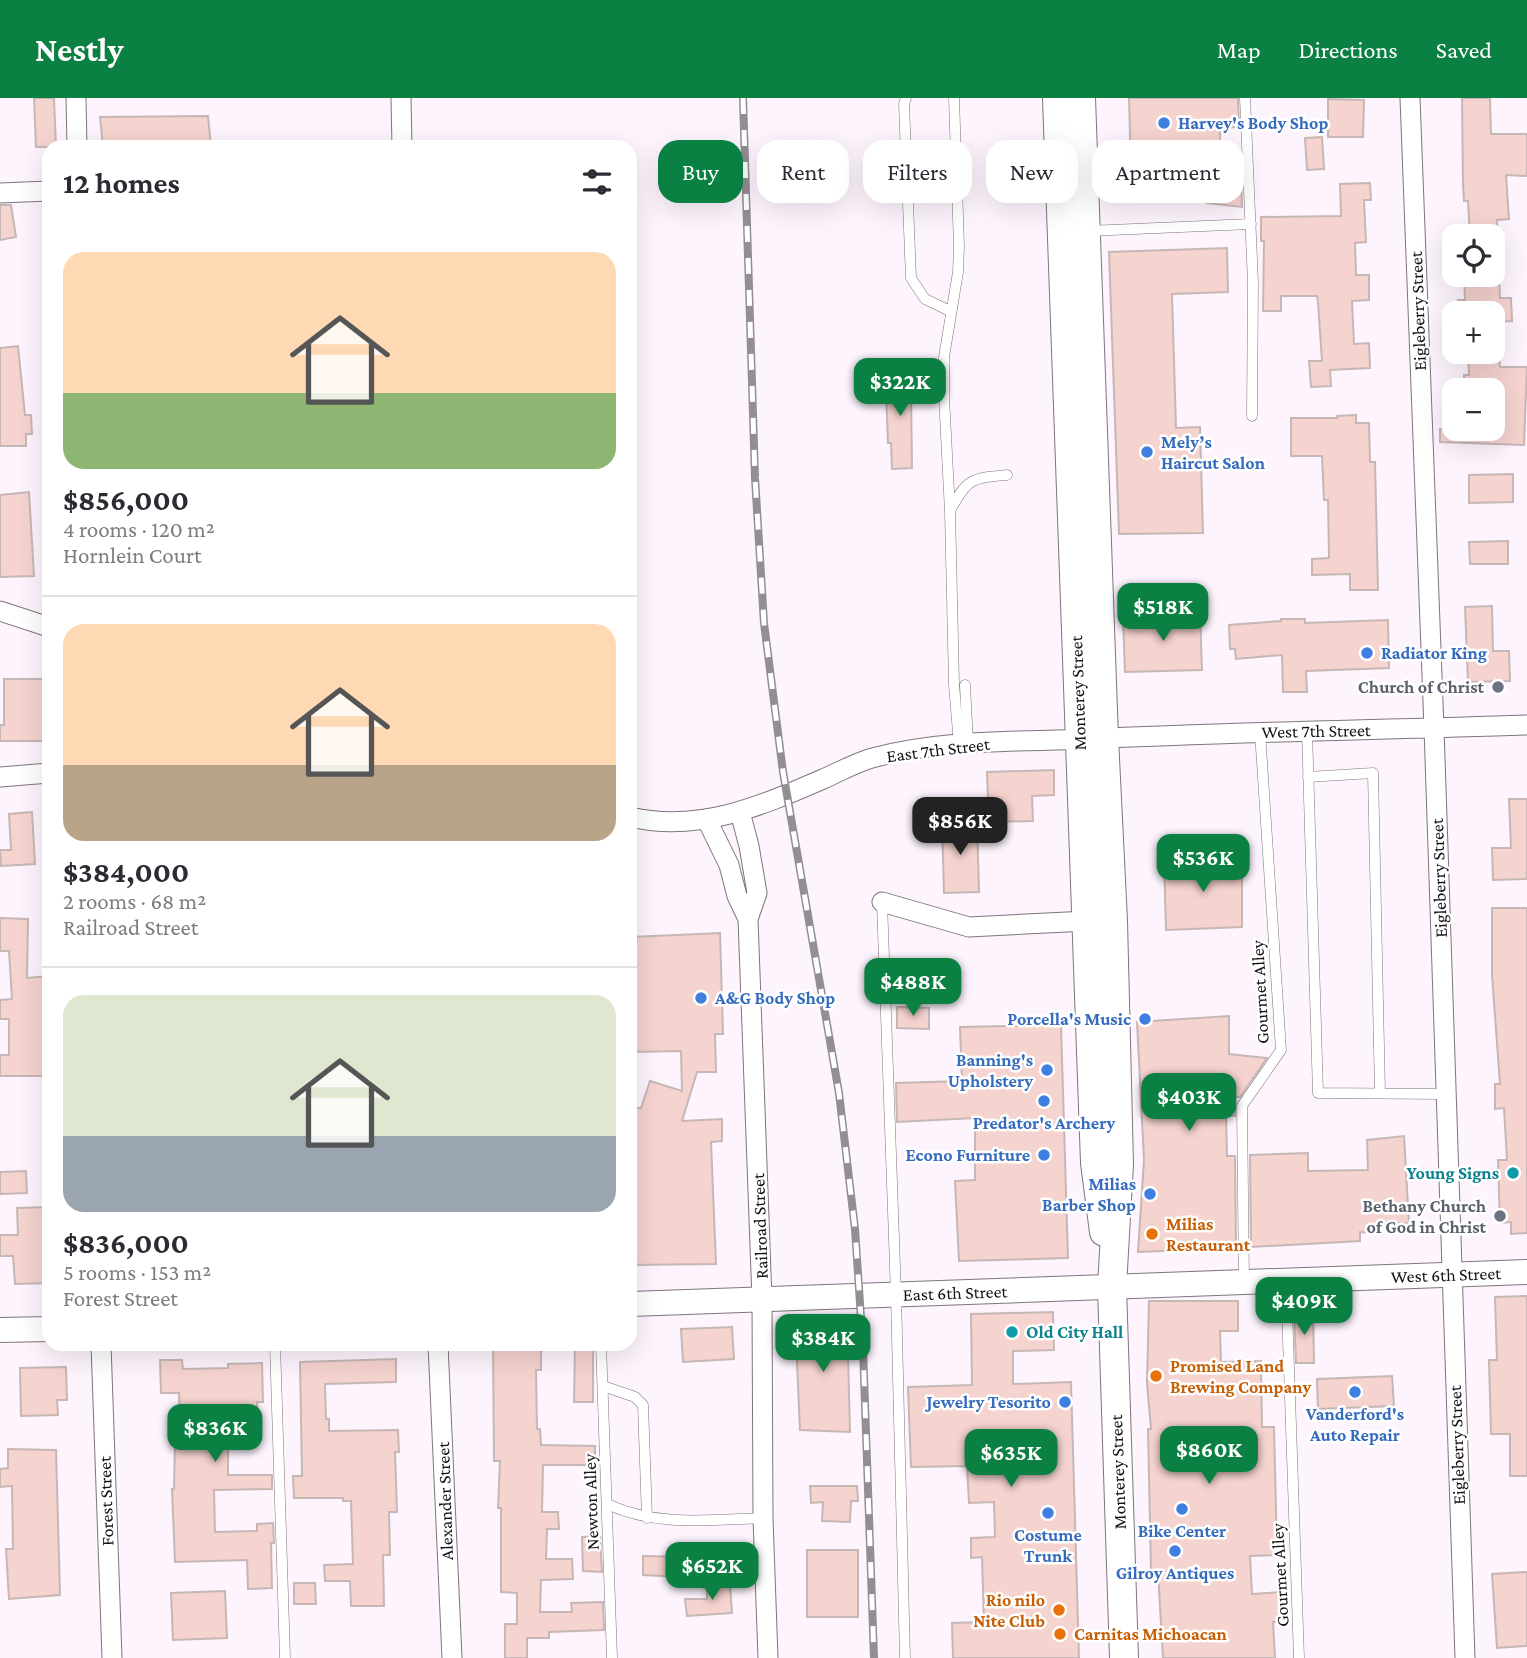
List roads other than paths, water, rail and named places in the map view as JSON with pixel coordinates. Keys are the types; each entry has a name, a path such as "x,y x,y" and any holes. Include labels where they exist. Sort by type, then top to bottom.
{"main road":[{"name":"Monterey Street","path":"1057,98 1092,739 1113,921 1119,1164 1112,1287 1124,1658"},
{"name":"Monterey Street","path":"1081,98 1086,231 1092,739 1087,921 1095,1163 1112,1287"}],"street":[{"path":"76,98 77,140"},
{"path":"401,98 402,140"},
{"name":"Eigleberry Street","path":"1410,98 1465,1658"},
{"path":"0,193 42,191"},
{"path":"0,611 42,624"},
{"name":"West 7th Street","path":"1092,739 1527,725"},
{"name":"East 7th Street","path":"637,818 664,823 707,820 740,812 868,759 896,752 963,744 1092,739"},
{"path":"0,777 42,774"},
{"name":"Railroad Street","path":"740,812 757,893 748,919 762,1300 763,1518 768,1658"},
{"name":"Railroad Street","path":"707,820 729,865 737,896 748,919"},
{"path":"881,902 969,927 1087,921"},
{"name":"West 6th Street","path":"1112,1287 1527,1272"},
{"name":"East 6th Street","path":"637,1304 1112,1287"},
{"path":"0,1330 42,1329"},
{"name":"Forest Street","path":"101,1351 112,1658"},
{"name":"Alexander Street","path":"438,1351 452,1658"}],"lane":[{"path":"906,98 911,278 925,299 950,311"},
{"path":"954,98 959,246 958,272 944,358 944,397 963,744"},
{"path":"1245,98 1253,283 1252,415"},
{"path":"1086,231 1251,224"},
{"path":"950,511 961,491 978,477 1007,475"},
{"path":"1307,731 1318,1093 1446,1094"},
{"name":"Gourmet Alley","path":"1244,1282 1242,1106 1281,1050 1260,732"},
{"path":"1308,777 1373,773 1380,1093"},
{"path":"881,902 896,1295 905,1658"},
{"name":"Gourmet Alley","path":"1286,1281 1299,1658"},
{"path":"275,1351 285,1658"},
{"name":"Newton Alley","path":"601,1351 612,1658"},
{"path":"603,1386 635,1397 643,1405 647,1518"},
{"path":"607,1504 647,1518 679,1521 763,1518"}],"railway":[{"path":"743,98 755,478 764,623 783,772 839,1093 855,1229 863,1348 874,1658"}],"place":[{"name":"Harvey's Body Shop","path":"1164,123"},
{"name":"Mely’s Haircut Salon","path":"1147,452"},
{"name":"Radiator King","path":"1367,653"},
{"name":"Church of Christ","path":"1498,687"},
{"name":"A&G Body Shop","path":"701,998"},
{"name":"Porcella's Music","path":"1145,1019"},
{"name":"Banning's Upholstery","path":"1047,1070"},
{"name":"Predator's Archery","path":"1044,1101"},
{"name":"Econo Furniture","path":"1044,1155"},
{"name":"Young Signs","path":"1513,1173"},
{"name":"Milias Barber Shop","path":"1150,1194"},
{"name":"Bethany Church of God in Christ","path":"1500,1216"},
{"name":"Milias Restaurant","path":"1152,1234"},
{"name":"Old City Hall","path":"1012,1332"},
{"name":"Promised Land Brewing Company","path":"1156,1376"},
{"name":"Vanderford's Auto Repair","path":"1355,1392"},
{"name":"Jewelry Tesorito","path":"1065,1402"},
{"name":"Bike Center","path":"1182,1509"},
{"name":"Costume Trunk","path":"1048,1513"},
{"name":"Gilroy Antiques","path":"1175,1551"},
{"name":"Rio nilo Nite Club","path":"1059,1610"},
{"name":"Carnitas Michoacan","path":"1060,1634"}]}
